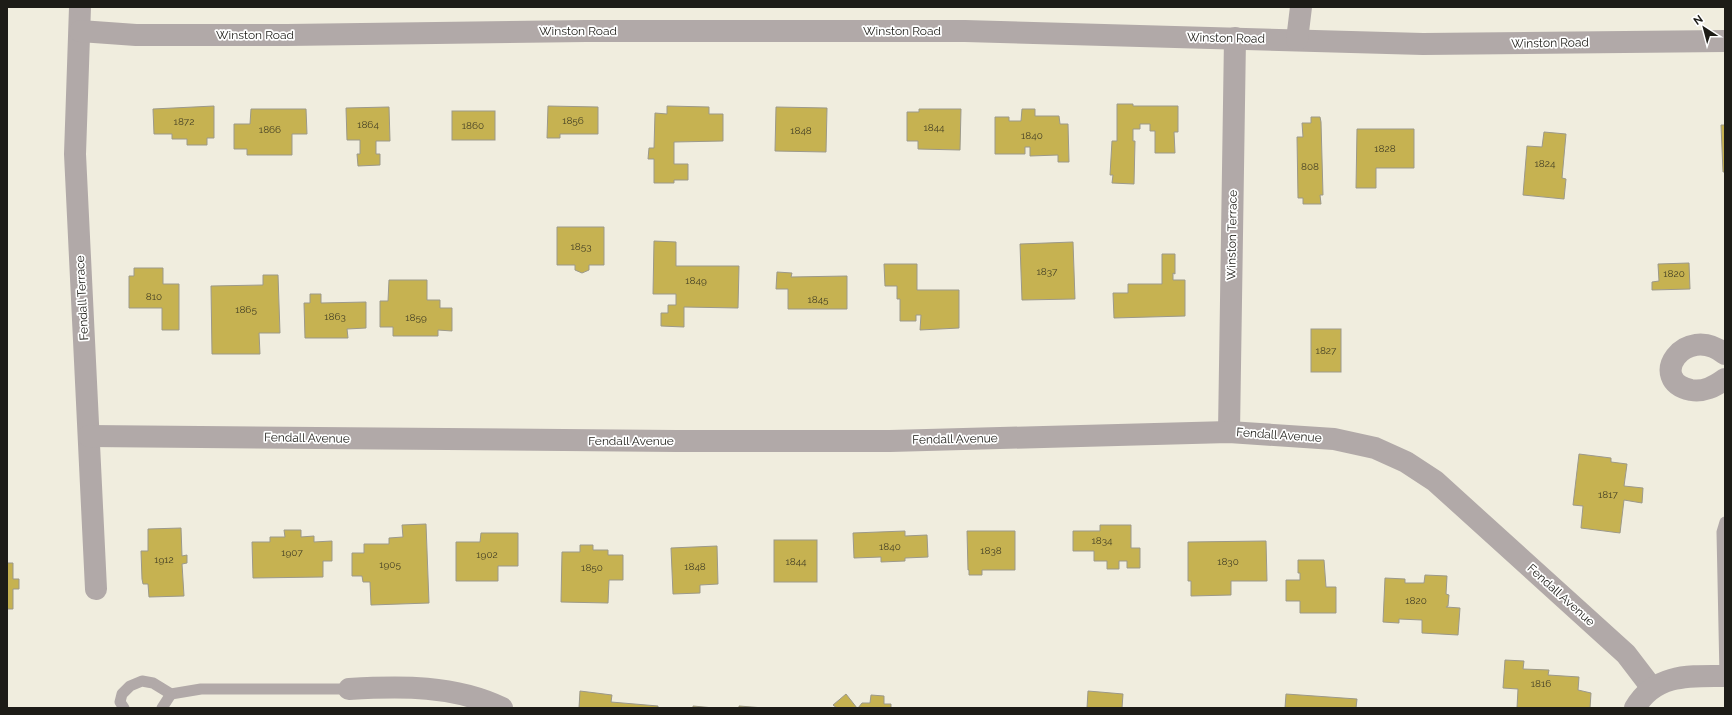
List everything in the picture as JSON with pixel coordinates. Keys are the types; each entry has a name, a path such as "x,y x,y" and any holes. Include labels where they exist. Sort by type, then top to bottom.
{"street":[{"name":"Fendall Terrace","path":"80,7 75,154 96,589"},
{"path":"1297,40 1301,7"},
{"name":"Winston Road","path":"80,31 136,35 287,35 586,31 964,31 1423,44 1725,41"},
{"name":"Winston Terrace","path":"1229,432 1235,38"},
{"path":"1725,354 1717,348 1703,344 1692,345 1679,351 1672,360 1670,369 1673,380 1682,388 1700,391 1716,386 1725,379"},
{"name":"Fendall Avenue","path":"89,436 890,441 1229,432 1334,439 1375,448 1406,462 1435,481 1626,654 1652,688"},
{"path":"1635,708 1652,688 1667,680 1682,676 1725,676"},
{"path":"349,689 383,687 429,688 461,694 502,708"}],"lane":[{"path":"1725,522 1722,532 1725,676"},
{"path":"124,708 120,702 122,694 130,686 142,681 153,683 171,694 201,689 349,689"},
{"path":"162,708 171,694"}],"building":[{"path":"1117,104 1133,104 1133,106 1178,106 1178,132 1174,132 1175,153 1155,153 1155,131 1150,131 1150,124 1140,124 1140,129 1133,129 1133,141 1135,141 1134,184 1112,183 1113,175 1110,175 1112,141 1117,141"},
{"path":"214,106 214,138 207,138 207,145 187,145 187,139 172,139 172,134 154,134 153,109"},
{"path":"548,106 598,107 598,134 560,134 560,138 547,138"},
{"path":"667,106 709,107 709,114 723,114 723,141 674,142 674,164 688,164 688,180 674,180 674,183 654,183 654,159 648,159 649,148 654,148 655,113 667,114"},
{"path":"389,107 390,141 376,141 376,154 380,154 380,165 358,166 357,154 360,154 360,140 347,140 346,108"},
{"path":"776,107 827,108 826,152 775,151"},
{"path":"251,109 306,109 307,134 292,134 292,155 247,155 247,149 234,149 234,124 250,124"},
{"path":"919,109 961,109 960,150 918,149 918,141 907,141 907,112 919,112"},
{"path":"1022,109 1035,109 1035,116 1059,116 1060,124 1068,124 1069,162 1058,162 1058,155 1030,156 1030,147 1025,147 1025,154 995,154 995,117 1009,117 1009,121 1021,121"},
{"path":"452,111 495,111 495,140 452,140"},
{"path":"1311,117 1320,117 1321,122 1323,195 1320,195 1321,204 1303,204 1303,198 1298,198 1297,137 1303,137 1302,123 1311,123"},
{"path":"1721,125 1725,125 1725,172 1723,172"},
{"path":"1357,129 1414,129 1414,168 1376,168 1376,188 1356,188"},
{"path":"1544,132 1566,134 1562,178 1566,179 1564,199 1523,195 1527,146 1542,147"},
{"path":"557,227 604,227 604,265 589,265 589,270 582,273 575,270 575,265 557,265"},
{"path":"654,241 676,242 676,266 739,266 738,308 684,307 684,327 661,326 661,313 668,313 668,305 676,305 676,294 653,294"},
{"path":"1073,242 1075,299 1022,300 1020,244"},
{"path":"1162,254 1175,254 1175,274 1173,273 1173,280 1185,280 1185,316 1114,318 1113,293 1128,293 1128,284 1162,284"},
{"path":"1689,263 1690,289 1652,290 1652,282 1659,281 1658,264"},
{"path":"884,264 917,264 917,290 959,290 959,328 920,330 921,315 916,315 916,321 900,321 900,299 897,299 897,286 885,286"},
{"path":"134,268 163,268 163,284 179,284 179,330 162,330 162,308 129,308 129,276 134,276"},
{"path":"777,272 792,273 791,277 847,276 847,309 788,309 788,289 776,289"},
{"path":"263,275 278,275 280,333 259,333 260,354 212,354 211,286 263,285"},
{"path":"389,280 427,280 427,300 440,300 440,308 452,308 452,331 438,330 438,336 393,336 393,327 380,327 380,301 388,301"},
{"path":"310,294 321,294 321,303 366,302 366,328 347,329 348,338 305,338 304,303 310,303"},
{"path":"1311,329 1341,329 1341,372 1311,372"},
{"path":"1579,454 1611,458 1611,462 1627,464 1624,486 1643,488 1642,503 1624,500 1620,533 1581,528 1583,506 1573,505"},
{"path":"426,524 429,603 371,605 370,582 363,582 362,576 352,576 352,553 364,553 364,544 389,544 389,538 403,537 402,525"},
{"path":"1100,525 1131,525 1131,548 1140,548 1140,568 1127,568 1127,561 1119,561 1119,569 1107,569 1107,561 1094,561 1094,551 1073,551 1073,531 1100,531"},
{"path":"181,528 182,556 187,555 187,563 182,564 184,596 149,597 148,584 143,584 142,579 141,551 148,551 148,529"},
{"path":"284,530 301,530 301,537 314,536 314,542 332,541 332,561 323,561 323,577 253,578 252,542 270,542 270,537 285,537"},
{"path":"905,531 905,536 927,535 928,557 905,558 905,561 881,562 881,557 854,558 853,533"},
{"path":"967,531 1015,531 1015,570 982,570 982,575 969,575"},
{"path":"481,533 518,533 518,566 498,566 498,581 456,581 456,542 480,542"},
{"path":"774,540 817,540 817,582 774,582"},
{"path":"1266,541 1267,581 1231,581 1231,595 1191,596 1191,581 1188,581 1188,542"},
{"path":"580,545 593,545 593,550 608,550 608,555 623,555 623,580 609,580 608,603 561,602 562,552 580,552"},
{"path":"717,546 718,584 700,585 700,593 673,594 671,548"},
{"path":"1298,560 1324,560 1326,587 1336,587 1336,613 1300,613 1300,601 1286,601 1286,580 1300,580 1300,573 1298,573"},
{"path":"7,563 13,563 13,579 19,579 19,589 13,589 13,609 7,609"},
{"path":"1425,575 1447,576 1446,594 1449,595 1448,606 1446,607 1460,608 1458,635 1422,633 1422,620 1399,619 1399,623 1383,622 1385,578 1405,579 1405,583 1424,583"},
{"path":"1505,660 1524,661 1523,669 1549,670 1548,675 1579,677 1578,690 1591,693 1590,708 1517,708 1518,689 1503,688"},
{"path":"580,691 612,695 611,702 658,706 658,708 579,708"},
{"path":"1088,691 1123,694 1122,708 1087,708"},
{"path":"846,694 857,708 837,708 833,705"},
{"path":"1286,694 1357,699 1356,708 1285,708"},
{"path":"871,695 884,696 884,704 891,704 891,708 858,708 862,703 870,703"},
{"path":"693,706 714,708 693,708"},
{"path":"739,706 764,708 739,708"}]}
